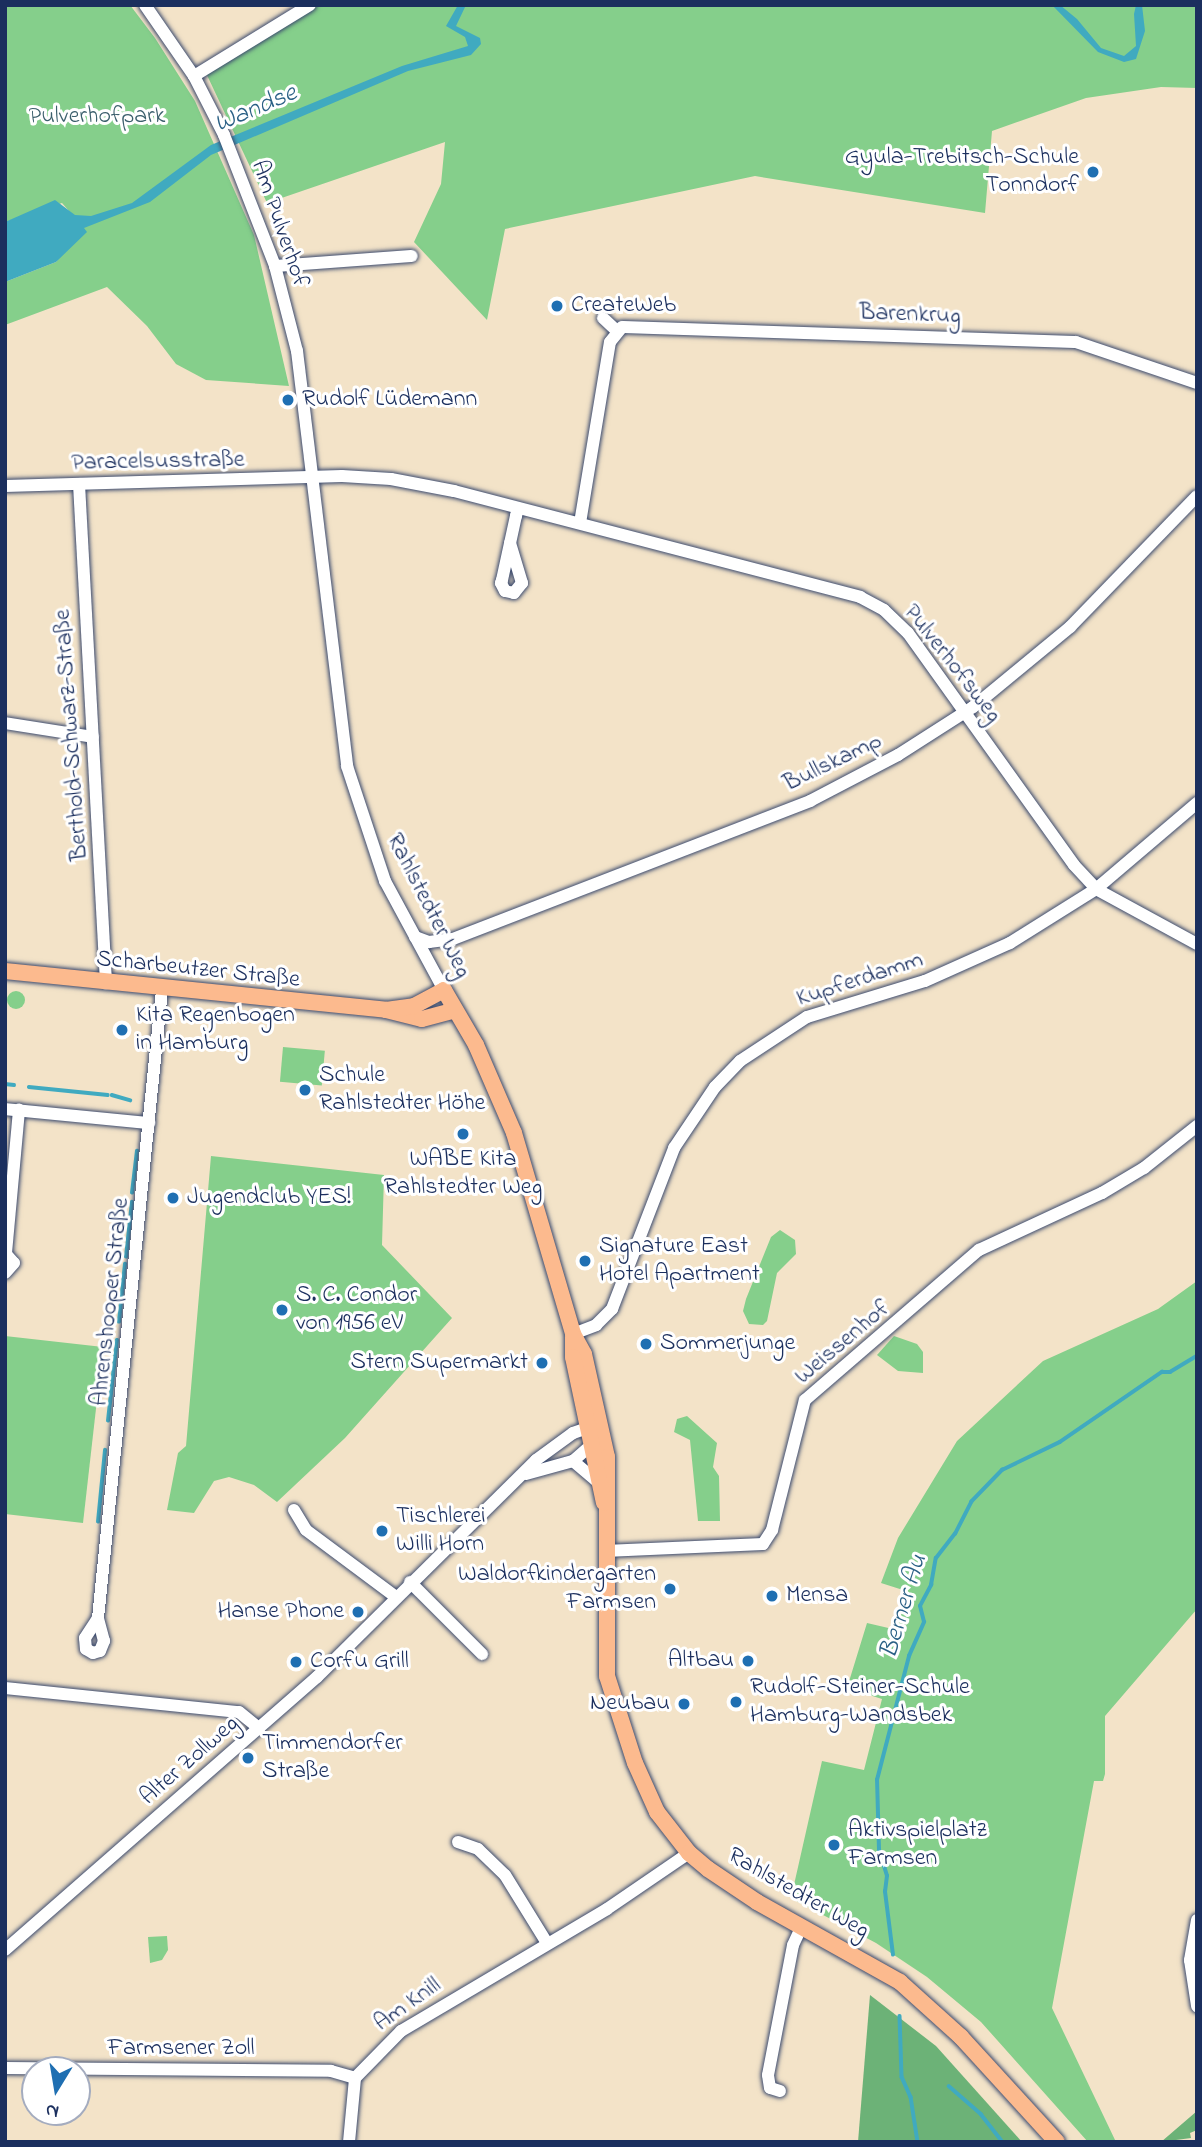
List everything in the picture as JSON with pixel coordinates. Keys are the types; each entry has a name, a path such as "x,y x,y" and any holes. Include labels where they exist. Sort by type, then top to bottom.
{"main road":[{"name":"Scharbeutzer Straße","path":"5,971 162,990 386,1010 422,1019 455,1010"},
{"name":"Scharbeutzer Straße","path":"386,1010 414,1006 444,990"},
{"name":"Rahlstedter Weg","path":"444,990 476,1045 514,1133 573,1334 573,1357 609,1477 604,1505 611,1693 644,1788 689,1853 757,1902 852,1951 908,1988 961,2037 1057,2142"},
{"name":"Rahlstedter Weg","path":"596,1427 589,1449 604,1505"}],"street":[{"name":"Am Pulverhof","path":"145,5 194,76 224,135 275,265 297,351 312,479"},
{"path":"194,76 310,5"},
{"path":"275,265 412,256"},
{"path":"580,523 610,342 616,330 603,318"},
{"name":"Barenkrug","path":"616,330 625,326 1076,342 1197,383"},
{"name":"Paracelsusstraße","path":"5,486 312,479"},
{"name":"Pulverhofsweg","path":"312,479 391,479 580,523 840,591 873,604 908,633 1073,865 1096,889 1197,944"},
{"name":"Rahlstedter Weg","path":"312,479 347,766 374,856 444,990"},
{"name":"Berthold-Schwarz-Straße","path":"79,484 106,983"},
{"name":"Bullskamp","path":"415,937 435,942 453,939 810,801 898,755 965,713 1070,627 1197,496"},
{"path":"510,543 518,508"},
{"path":"5,723 93,737"},
{"name":"Kupferdamm","path":"573,1334 596,1325 612,1309 674,1148 715,1087 740,1060 807,1017 925,981 983,957 1096,889 1197,803"},
{"name":"Ahrenshooper Straße","path":"98,1618 162,990"},
{"path":"5,1109 149,1123"},
{"path":"5,1273 14,1262 6,1253 19,1110"},
{"name":"Weissenhof","path":"606,1551 762,1544 772,1530 805,1400 979,1250 1102,1193 1144,1168 1197,1126"},
{"name":"Alter Zollweg","path":"5,1950 259,1728 526,1474 536,1460 596,1427"},
{"name":"Alter Zollweg","path":"526,1474 573,1461 589,1449"},
{"path":"573,1461 596,1480"},
{"path":"294,1510 306,1530 396,1597"},
{"path":"411,1582 482,1654"},
{"path":"5,1688 239,1712 259,1728"},
{"path":"458,1842 478,1849 505,1875 547,1943"},
{"name":"Am Knill","path":"355,2078 401,2031 645,1886 689,1853"},
{"path":"1197,1920 1190,1960 1197,2006"},
{"path":"780,2091 770,2088 768,2074 793,1945 802,1926"},
{"name":"Farmsener Zoll","path":"5,2068 331,2071 355,2078"},
{"path":"349,2142 355,2078"}],"green space":[{"name":"Pulverhofpark","path":"5,5 130,5 155,38 195,101 254,235 289,386 206,380 176,364 147,326 107,287 5,325 5,282 56,262 84,228 62,203 5,222"},
{"path":"313,5 1197,5 1197,88 1161,87 1086,98 992,131 985,213 755,176 505,229 487,320 414,242 441,184 445,142 267,203 206,73"},
{"path":"16,991 22,994 25,1000 22,1006 16,1009 10,1006 7,1000 10,994"},
{"path":"283,1047 325,1051 322,1086 280,1082"},
{"name":"S. C. Condor von 1956 eV","path":"211,1156 384,1175 382,1245 452,1318 345,1438 277,1502 254,1485 229,1477 214,1481 194,1513 167,1510 178,1453 186,1446"},
{"path":"780,1230 795,1240 796,1254 777,1273 767,1321 763,1325 749,1324 743,1311 746,1299 771,1237"},
{"path":"1197,1281 1197,1609 1105,1716 1105,1774 1103,1781 1094,1781 1052,2008 1116,2142 1088,2142 981,2022 927,1977 876,1943 791,1898 822,1761 864,1770 882,1699 847,1688 867,1623 897,1630 906,1597 903,1590 881,1583 898,1538 957,1441 1043,1361 1158,1309"},
{"path":"5,1336 103,1347 83,1523 5,1514"},
{"path":"894,1336 917,1344 923,1352 923,1373 898,1371 877,1355"},
{"path":"687,1416 717,1443 713,1467 719,1476 720,1521 698,1521 690,1440 674,1432 677,1419"},
{"path":"167,1936 168,1950 162,1960 150,1963 148,1937"},
{"path":"870,1995 936,2046 1022,2142 858,2142"},
{"path":"1197,2111 1197,2130 1190,2133 1191,2138 1161,2142"}],"water":[{"path":"458,5 466,5 456,26 480,38 481,44 471,55 408,71 211,155 150,202 84,228 87,232 56,262 5,282 5,222 55,200 75,215 91,216 132,203 211,145 402,66 468,46 465,37 446,26"},
{"path":"1052,5 1060,5 1077,19 1101,48 1124,56 1136,46 1134,14 1136,5 1142,5 1145,31 1136,59 1124,62 1098,52"}],"waterway":[{"path":"5,1084 14,1085"},
{"path":"29,1087 108,1095"},
{"path":"112,1095 130,1100"},
{"path":"132,1193 137,1151"},
{"path":"126,1257 132,1202"},
{"path":"119,1322 125,1264"},
{"path":"108,1421 117,1340"},
{"name":"Berner Au","path":"893,1955 885,1892 887,1876 879,1850 877,1780 909,1656 924,1622 920,1606 931,1585 936,1558 955,1534 971,1502 1002,1470 1060,1442 1162,1372 1170,1372 1197,1356"},
{"path":"98,1522 105,1450"},
{"name":"Berner Au","path":"900,2016 902,2077 911,2097 918,2142"},
{"path":"949,2086 981,2114 1003,2142"}],"place":[{"name":"Gyula-Trebitsch-Schule Tonndorf","path":"1093,172"},
{"name":"CreateWeb","path":"557,306"},
{"name":"Rudolf Lüdemann","path":"288,400"},
{"name":"Kita Regenbogen in Hamburg","path":"122,1030"},
{"name":"Schule Rahlstedter Höhe","path":"305,1090"},
{"name":"WABE Kita Rahlstedter Weg","path":"463,1134"},
{"name":"Jugendclub YES!","path":"173,1198"},
{"name":"Signature East Hotel Apartment","path":"585,1261"},
{"name":"S. C. Condor von 1956 eV","path":"282,1310"},
{"name":"Sommerjunge","path":"646,1344"},
{"name":"Stern Supermarkt","path":"542,1363"},
{"name":"Tischlerei Willi Horn","path":"382,1531"},
{"name":"Waldorfkindergarten Farmsen","path":"670,1589"},
{"name":"Mensa","path":"772,1596"},
{"name":"Hanse Phone","path":"358,1612"},
{"name":"Altbau","path":"748,1661"},
{"name":"Corfu Grill","path":"296,1662"},
{"name":"Rudolf-Steiner-Schule Hamburg-Wandsbek","path":"736,1702"},
{"name":"Neubau","path":"684,1704"},
{"name":"Timmendorfer Straße","path":"248,1758"},
{"name":"Aktivspielplatz Farmsen","path":"834,1845"}],"water label":[{"name":"Wandse","path":"256,110"}]}
